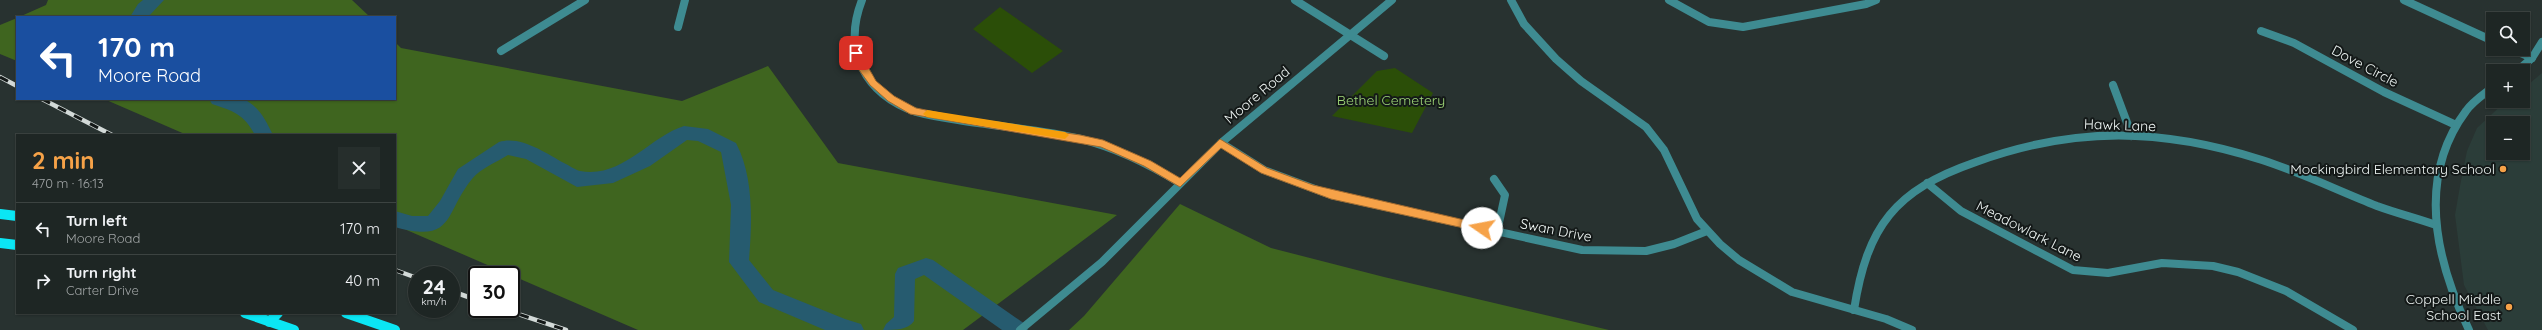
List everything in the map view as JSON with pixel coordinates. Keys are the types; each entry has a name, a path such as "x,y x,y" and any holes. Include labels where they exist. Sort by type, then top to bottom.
{"main road":[{"path":"0,214 16,216"},
{"path":"0,243 16,246"},
{"path":"248,314 294,330"},
{"path":"269,322 277,314"},
{"path":"349,314 396,330"}],"street":[{"path":"501,51 585,0"},
{"path":"678,27 685,0"},
{"path":"862,0 853,32 856,53 862,68 873,83 891,98 914,111 970,122 1080,138 1103,144 1147,164 1180,183"},
{"path":"1295,0 1352,34 1384,56"},
{"name":"Moore Road","path":"1020,330 1102,262 1220,143 1392,0"},
{"path":"1511,0 1524,24 1556,59 1582,81 1646,127 1664,150 1697,219 1707,231 1739,260 1792,292 1886,319 1912,330"},
{"path":"1670,0 1710,22 1743,27 1866,4 1876,0"},
{"path":"2404,0 2486,38"},
{"name":"Dove Circle","path":"2261,31 2294,43 2384,92 2456,125"},
{"path":"2525,64 2532,58 2542,42"},
{"path":"2528,56 2532,58"},
{"path":"2113,85 2132,136"},
{"path":"2469,330 2461,315 2444,270 2436,225 2436,171 2444,149 2456,125 2468,108 2486,93"},
{"name":"Hawk Lane","path":"1854,310 1857,281 1866,254 1878,226 1908,195 1939,175 2018,147 2055,139 2102,134 2132,136 2192,143 2246,155 2308,177 2378,206 2436,225"},
{"name":"Swan Drive","path":"1220,143 1264,170 1331,195 1582,250 1621,252 1646,250 1674,244 1707,231"},
{"path":"1494,180 1505,195 1498,232"},
{"name":"Meadowlark Lane","path":"1927,182 1962,211 2073,270 2091,275 2109,274 2140,266 2162,263 2187,263 2214,266 2272,284 2299,297 2353,330"}],"shaded area":[{"name":"Mockingbird Elementary School","path":"2542,73 2542,330 2488,330 2464,285 2455,215 2467,151 2477,128 2486,120 2486,160 2530,160 2530,116 2490,116 2498,108 2530,108 2530,83"}],"green space":[{"path":"48,0 352,0 369,16 21,16 46,5"},
{"path":"1000,7 1063,51 1032,73 973,29"},
{"path":"16,18 16,61 0,54 0,25"},
{"path":"396,43 401,48 682,101 768,66 838,163 1117,215 963,330 638,330 520,279 520,266 490,266 396,225 396,134 185,134 106,100 396,100"},
{"name":"Bethel Cemetery","path":"1395,68 1433,93 1412,133 1332,116 1377,71"},
{"path":"1180,204 1271,248 1384,277 1609,330 1069,330 1084,316"}],"waterway":[{"path":"140,16 144,8 155,0"},
{"path":"222,100 235,103 247,110 263,134"},
{"path":"396,219 412,224 425,224 434,221 447,207 465,174 478,163 506,147 531,153 577,179 606,178 643,161 684,133 701,134 729,148 734,164 741,205 739,262 766,296 843,328 854,330"},
{"path":"893,330 904,321 905,274 926,266 1018,330"}],"railway":[{"path":"0,77 16,85"},
{"path":"44,100 110,134"},
{"path":"396,270 408,275"},
{"path":"460,294 468,297"},
{"path":"520,315 566,330"}],"slow traffic":[{"path":"927,114 970,122 1065,135"}],"place":[{"name":"Mockingbird Elementary School","path":"2503,169"},
{"name":"Coppell Middle School East","path":"2509,307"}],"route":[{"path":"856,53 862,68 873,83 891,98 914,111 970,122 1080,138 1103,144 1126,153 1180,183 1220,143 1264,170 1300,185 1331,195 1482,228"}]}
